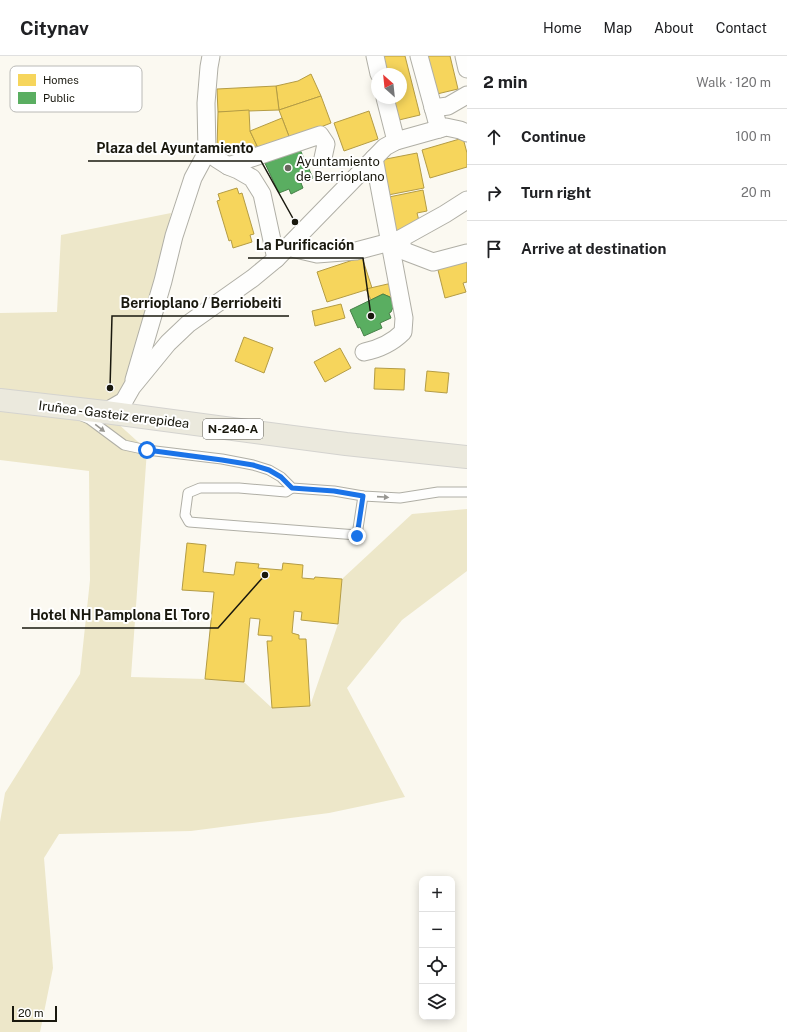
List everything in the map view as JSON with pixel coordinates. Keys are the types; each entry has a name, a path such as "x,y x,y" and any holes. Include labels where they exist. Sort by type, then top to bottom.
{"highway":[{"name":"Iruñea - Gasteiz errepidea","path":"0,400 67,407 346,444 467,457"}],"street":[{"path":"132,388 163,281 174,236 193,178 207,152 206,104 211,56"},
{"path":"375,56 378,68"},
{"path":"419,56 439,129"},
{"path":"464,56 467,69"},
{"path":"433,108 448,106 467,95"},
{"path":"387,104 396,141"},
{"path":"105,412 124,401 132,388 168,343 188,324 253,278 281,253 384,147 396,141 446,127 467,133"},
{"path":"228,166 320,135 326,144 323,158"},
{"path":"207,152 228,166 252,178 262,194 281,253"},
{"path":"364,352 379,349 397,339 403,332 404,318 395,241 374,158"},
{"path":"281,253 317,254 356,251 395,241 446,214 467,200"},
{"path":"395,241 404,251 433,262 467,253"}],"lane":[{"path":"67,407 89,419 124,445 147,450 214,458 253,465 269,470 281,477 292,488"},
{"path":"363,496 357,536 189,522 184,515 188,493 200,488 239,488 286,492 292,488 334,491 363,496 400,498 438,492 467,492"}],"shaded area":[{"path":"171,213 148,333 132,387 105,412 147,450 131,677 205,679 244,682 272,708 310,706 338,624 342,579 412,514 467,509 467,571 402,620 347,688 405,797 329,813 191,831 59,834 44,858 53,968 40,1032 0,1032 0,822 5,793 80,674 90,580 89,471 0,460 0,313 57,312 61,235"}],"building: Homes":[{"path":"383,56 405,56 420,115 399,120 395,104 407,104 407,68 386,68"},
{"path":"427,56 450,56 458,89 437,94"},
{"path":"311,74 321,96 279,110 276,86 298,81"},
{"path":"276,86 279,110 218,112 217,89"},
{"path":"321,96 331,123 290,139 279,110"},
{"path":"249,110 250,131 257,146 217,148 218,112"},
{"path":"369,111 378,139 344,151 334,123"},
{"path":"282,118 290,139 260,152 250,131"},
{"path":"463,138 467,153 467,167 430,178 422,150"},
{"path":"417,153 424,188 388,195 381,160"},
{"path":"237,188 239,194 242,193 254,234 250,235 252,242 233,248 231,240 229,241 217,201 220,200 218,194"},
{"path":"423,190 427,211 417,213 420,225 396,236 389,197"},
{"path":"362,257 372,288 327,302 317,272"},
{"path":"467,258 467,282 463,283 466,292 445,298 437,266"},
{"path":"392,283 395,297 391,300 390,297 383,294 371,300 366,289"},
{"path":"341,304 345,318 315,326 312,311"},
{"path":"244,337 273,348 264,373 235,361"},
{"path":"340,348 351,368 325,382 314,362"},
{"path":"375,368 405,369 404,390 374,389"},
{"path":"427,371 449,373 447,393 425,391"},
{"path":"187,543 206,545 203,572 234,575 236,562 259,564 258,568 282,570 283,563 303,565 302,578 314,579 315,577 342,579 338,624 301,620 302,612 294,611 292,633 299,635 299,639 306,639 310,706 272,708 267,641 272,641 272,636 258,635 260,619 250,618 244,682 205,679 214,592 182,590"}],"building: Public":[{"path":"297,143 313,178 301,183 303,188 291,194 289,189 279,193 263,159"},
{"path":"383,294 390,297 394,305 389,313 391,318 380,323 382,328 364,336 360,327 358,328 350,310"}],"place":[{"name":"Ayuntamiento de Berrioplano","path":"288,168"},
{"name":"Plaza del Ayuntamiento","path":"295,222"},
{"name":"La Purificación","path":"371,316"},
{"name":"Berrioplano / Berriobeiti","path":"110,388"},
{"name":"Hotel NH Pamplona El Toro","path":"265,575"}],"route":[{"path":"147,450 177,453 253,465 269,470 281,477 292,488 334,491 363,496 357,536"}]}
